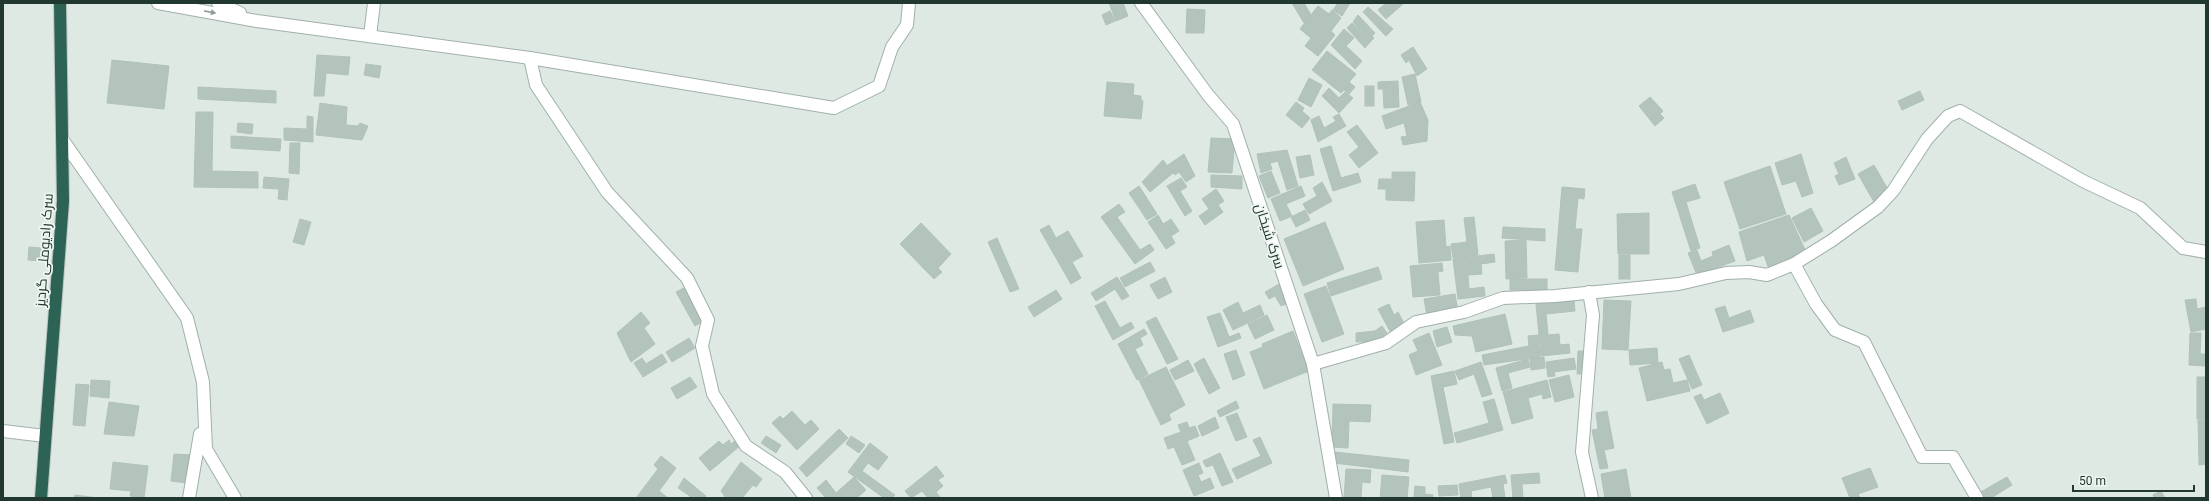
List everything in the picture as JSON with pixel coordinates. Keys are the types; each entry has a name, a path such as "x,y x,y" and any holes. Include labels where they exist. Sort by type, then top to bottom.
{"highway":[{"name":"سرک رادیوملی گردیز","path":"41,498 64,201 60,3"}],"street":[{"path":"158,3 258,21 530,58 834,108 879,86 892,47 907,25 909,3"},
{"path":"218,3 258,21"},
{"path":"370,36 374,3"},
{"name":"سرک شیخان","path":"1141,3 1208,95 1233,124 1313,364 1336,498"},
{"path":"530,58 536,85 607,192 687,278 708,320 702,346 713,394 746,446 785,472 806,498"},
{"path":"1313,364 1386,344 1416,322 1464,312 1503,298 1679,284 1726,273 1749,272 1766,275 1794,264 1831,241 1878,207 1893,191 1927,140 1948,116 1960,111 2083,180 2140,208 2183,248 2206,252"},
{"path":"62,139 187,318 203,382 206,449 235,498"},
{"path":"1794,264 1816,304 1835,330 1864,342 1922,457 1953,457 1977,498"},
{"path":"1590,292 1593,315 1582,452 1592,498"},
{"path":"189,498 204,413"},
{"path":"3,431 45,436"}],"building":[{"path":"1109,3 1123,3 1128,16 1116,21"},
{"path":"1292,3 1304,3 1311,15 1304,23"},
{"path":"1338,3 1350,3 1342,16 1333,10"},
{"path":"1386,3 1404,3 1386,19 1378,10"},
{"path":"1318,6 1329,14 1332,10 1341,18 1331,31 1335,35 1318,56 1305,46 1311,38 1300,29"},
{"path":"1368,7 1393,29 1386,36 1363,12"},
{"path":"1187,9 1205,10 1204,33 1186,33"},
{"path":"1110,11 1115,21 1106,25 1102,15"},
{"path":"1358,15 1375,33 1372,36 1374,38 1370,42 1353,22"},
{"path":"1352,23 1370,42 1365,48 1347,28"},
{"path":"1344,29 1354,38 1346,46 1362,61 1355,69 1331,45"},
{"path":"1413,47 1427,69 1417,76 1409,60 1406,63 1401,55"},
{"path":"1327,51 1356,74 1349,82 1355,87 1349,94 1344,90 1341,93 1312,70"},
{"path":"317,55 350,57 348,75 326,73 324,96 314,96"},
{"path":"112,60 169,66 164,109 107,103"},
{"path":"366,64 381,66 379,78 364,75"},
{"path":"1415,74 1421,102 1408,105 1402,77"},
{"path":"1309,78 1322,85 1311,107 1298,100"},
{"path":"1398,81 1399,107 1384,108 1383,89 1378,89 1378,82"},
{"path":"1107,82 1134,84 1133,95 1141,96 1141,100 1143,101 1141,119 1104,116"},
{"path":"1365,86 1374,86 1374,106 1365,106"},
{"path":"198,87 276,91 276,103 198,99"},
{"path":"1329,88 1339,98 1345,92 1353,98 1339,113 1322,96"},
{"path":"1920,91 1924,100 1902,110 1898,101"},
{"path":"1650,97 1663,111 1660,114 1664,118 1655,126 1639,106"},
{"path":"1296,102 1304,108 1302,111 1310,118 1302,128 1286,115"},
{"path":"1420,102 1428,120 1427,141 1403,145 1401,137 1407,136 1404,123 1386,129 1382,116"},
{"path":"320,103 347,107 346,125 358,126 360,123 368,126 362,140 316,135"},
{"path":"196,112 213,112 212,171 258,172 258,188 194,187"},
{"path":"1339,114 1346,126 1318,142 1311,120 1319,116 1324,128 1336,121 1333,117"},
{"path":"307,116 313,117 313,142 284,140 284,128 307,129"},
{"path":"238,123 253,124 252,134 237,132"},
{"path":"1357,125 1378,153 1359,168 1349,155 1359,147 1347,132"},
{"path":"231,136 281,139 280,151 231,148"},
{"path":"1211,138 1235,139 1232,173 1208,172"},
{"path":"290,143 300,143 299,174 289,173"},
{"path":"1331,146 1341,178 1358,173 1361,182 1333,191 1320,149"},
{"path":"1287,150 1298,186 1287,190 1278,161 1270,163 1272,169 1261,173 1257,154"},
{"path":"1184,154 1195,176 1186,182 1179,172 1175,175 1168,165"},
{"path":"1801,154 1813,193 1802,197 1796,181 1782,185 1775,163"},
{"path":"1310,155 1314,175 1300,178 1296,157"},
{"path":"1846,157 1855,179 1839,185 1835,176 1839,174 1834,163"},
{"path":"1163,160 1173,173 1150,192 1142,182"},
{"path":"1874,165 1890,193 1874,202 1858,174"},
{"path":"1770,166 1786,214 1740,229 1724,182"},
{"path":"1271,171 1280,193 1268,198 1259,176"},
{"path":"1392,172 1415,172 1414,201 1386,200 1386,189 1378,189 1379,179 1392,179"},
{"path":"1211,175 1242,176 1242,189 1211,187"},
{"path":"264,177 289,179 287,200 278,199 279,189 263,188"},
{"path":"1181,178 1187,187 1180,191 1192,211 1185,216 1167,186"},
{"path":"1322,182 1332,201 1309,214 1303,204 1317,196 1313,188"},
{"path":"1695,184 1700,198 1686,202 1700,248 1691,251 1672,192"},
{"path":"1139,186 1157,214 1147,220 1129,193"},
{"path":"1301,186 1305,196 1286,204 1292,216 1280,221 1271,199"},
{"path":"1562,187 1585,189 1584,199 1578,198 1575,229 1582,229 1578,272 1555,270"},
{"path":"1216,189 1224,201 1218,205 1223,212 1205,225 1199,216 1209,209 1202,199"},
{"path":"1119,204 1125,212 1117,217 1140,250 1150,244 1154,250 1135,264 1101,217"},
{"path":"1811,208 1823,231 1804,242 1792,218"},
{"path":"1305,210 1310,220 1296,227 1291,217"},
{"path":"1649,213 1649,254 1618,254 1617,214"},
{"path":"1158,215 1163,224 1171,219 1179,231 1171,236 1175,243 1166,249 1148,222"},
{"path":"1789,215 1806,252 1770,272 1764,255 1747,261 1739,232"},
{"path":"1474,217 1478,255 1453,258 1451,244 1467,242 1464,218"},
{"path":"300,219 311,222 304,245 293,242"},
{"path":"1444,220 1446,247 1450,246 1451,260 1419,263 1416,222"},
{"path":"1325,222 1344,269 1303,286 1284,239"},
{"path":"921,223 951,254 938,268 942,272 934,279 900,244"},
{"path":"1049,225 1056,238 1068,231 1083,256 1072,262 1081,278 1071,284 1040,230"},
{"path":"1503,227 1545,229 1545,241 1502,238"},
{"path":"997,238 1019,289 1010,292 988,242"},
{"path":"1526,240 1527,278 1506,279 1505,241"},
{"path":"1729,245 1735,261 1697,275 1688,253 1697,250 1701,261 1713,256 1712,252"},
{"path":"29,247 41,248 41,261 28,260"},
{"path":"1494,254 1495,262 1481,264 1482,274 1468,275 1469,289 1484,287 1485,296 1458,299 1453,259"},
{"path":"1619,255 1630,255 1630,279 1619,279"},
{"path":"1150,262 1155,271 1125,287 1120,278"},
{"path":"1442,263 1443,271 1438,272 1440,295 1413,297 1410,266"},
{"path":"1378,267 1382,279 1331,296 1327,283"},
{"path":"1117,277 1129,296 1122,300 1115,289 1096,301 1091,293"},
{"path":"1165,277 1172,292 1158,299 1150,285"},
{"path":"1510,279 1547,279 1547,290 1510,290"},
{"path":"1281,283 1291,302 1281,306 1275,296 1269,299 1265,292"},
{"path":"1326,286 1344,334 1322,342 1304,294"},
{"path":"684,288 703,321 695,326 676,292"},
{"path":"1056,290 1062,299 1034,317 1028,307"},
{"path":"1455,294 1458,311 1427,316 1424,299"},
{"path":"2196,299 2197,309 2206,307 2206,329 2191,332 2185,300"},
{"path":"1574,300 1575,311 1546,314 1548,335 1559,334 1560,345 1569,344 1570,353 1541,356 1536,304"},
{"path":"1604,300 1631,301 1628,350 1602,349"},
{"path":"1105,301 1120,328 1131,322 1134,328 1113,340 1095,306"},
{"path":"1238,302 1243,313 1260,305 1264,315 1233,330 1223,310"},
{"path":"1389,304 1394,315 1398,312 1405,325 1391,333 1378,309"},
{"path":"1725,306 1729,318 1750,310 1754,322 1723,332 1715,309"},
{"path":"641,312 650,323 644,328 655,344 631,362 617,333"},
{"path":"1220,313 1229,337 1239,333 1241,338 1218,347 1207,317"},
{"path":"1505,314 1512,344 1476,352 1472,336 1455,335 1453,326"},
{"path":"1267,315 1274,330 1255,339 1248,324"},
{"path":"1156,317 1178,359 1167,364 1146,322"},
{"path":"1382,326 1387,333 1376,341 1356,342 1356,333 1375,331"},
{"path":"1447,327 1452,342 1437,347 1433,331"},
{"path":"1144,329 1147,334 1140,338 1143,345 1135,349 1148,374 1137,380 1118,344"},
{"path":"1293,331 1309,371 1264,389 1250,352 1263,347 1262,344"},
{"path":"1429,333 1442,365 1416,375 1409,355 1418,351 1413,340"},
{"path":"2190,333 2201,333 2200,354 2206,354 2206,366 2189,365"},
{"path":"1538,335 1540,357 1484,365 1482,355 1529,346 1528,336"},
{"path":"689,338 695,348 672,362 666,352"},
{"path":"1657,348 1658,363 1630,365 1629,350"},
{"path":"1236,350 1245,375 1233,380 1224,354"},
{"path":"1578,351 1587,351 1585,374 1577,374"},
{"path":"662,354 667,362 643,377 634,363 642,358 646,364"},
{"path":"1689,355 1702,385 1692,389 1679,359"},
{"path":"1544,357 1545,368 1531,370 1530,359"},
{"path":"1204,358 1220,388 1209,394 1194,364"},
{"path":"1574,358 1576,369 1554,372 1555,376 1548,377 1546,362"},
{"path":"1528,359 1530,367 1508,373 1512,388 1502,391 1496,368"},
{"path":"1188,360 1194,371 1175,380 1170,370"},
{"path":"1481,362 1492,394 1482,397 1474,374 1459,380 1455,371"},
{"path":"1662,362 1664,370 1670,369 1673,383 1687,380 1690,391 1647,401 1639,368"},
{"path":"1166,367 1185,405 1169,414 1171,420 1161,425 1139,380"},
{"path":"1454,371 1457,384 1443,387 1454,442 1444,444 1431,376"},
{"path":"1569,375 1574,397 1555,402 1549,380"},
{"path":"690,377 697,387 677,399 671,388"},
{"path":"2197,377 2206,377 2206,419 2197,419"},
{"path":"91,380 110,381 109,398 90,396"},
{"path":"1547,380 1551,397 1543,399 1542,394 1528,398 1533,418 1512,424 1503,392"},
{"path":"76,384 89,385 85,426 73,425"},
{"path":"1720,393 1729,413 1707,424 1694,397 1701,394 1704,400"},
{"path":"1494,399 1503,430 1457,443 1454,433 1489,423 1483,402"},
{"path":"1236,401 1239,408 1220,417 1217,411"},
{"path":"109,402 139,406 134,436 104,434"},
{"path":"1333,404 1371,405 1370,422 1349,421 1348,448 1332,447"},
{"path":"792,411 805,425 811,420 819,429 797,450 772,423 780,416 783,419"},
{"path":"1607,411 1614,448 1604,450 1608,468 1600,469 1592,430 1598,429 1596,413"},
{"path":"1237,413 1247,437 1236,441 1226,417"},
{"path":"1215,417 1219,428 1202,436 1198,426"},
{"path":"2198,420 2206,420 2206,464 2199,465"},
{"path":"1187,422 1189,428 1195,426 1199,436 1187,441 1195,460 1182,465 1174,447 1168,449 1164,438 1181,432 1178,425"},
{"path":"839,429 848,438 807,477 799,468"},
{"path":"766,436 781,445 776,453 761,443"},
{"path":"851,436 865,445 859,453 846,444"},
{"path":"1260,437 1272,463 1237,479 1232,469 1261,456 1253,440"},
{"path":"729,440 731,444 736,440 741,445 710,471 699,458 719,441 723,445"},
{"path":"870,443 888,457 878,470 868,463 862,471 895,495 892,498 884,498 848,472"},
{"path":"1335,452 1409,460 1408,472 1334,463"},
{"path":"1220,453 1233,482 1222,486 1213,465 1206,467 1203,461"},
{"path":"174,454 191,455 187,483 171,481"},
{"path":"661,456 676,468 659,491 668,498 636,498 658,469 654,465"},
{"path":"113,462 148,466 144,498 130,496 131,491 110,489"},
{"path":"741,462 762,479 756,487 753,485 742,498 726,498 721,491"},
{"path":"1199,463 1203,473 1198,475 1201,482 1210,478 1214,488 1194,496 1183,470"},
{"path":"936,466 944,476 938,480 943,486 936,492 941,498 928,498 922,491 911,498 905,491"},
{"path":"1870,468 1878,487 1858,494 1860,498 1850,498 1842,478"},
{"path":"1346,469 1371,470 1370,483 1362,482 1361,498 1344,498"},
{"path":"1626,469 1631,498 1605,498 1601,474"},
{"path":"1539,473 1540,483 1522,484 1523,498 1513,498 1511,475"},
{"path":"1382,475 1409,477 1407,498 1380,498"},
{"path":"1505,475 1507,483 1503,484 1505,498 1493,498 1491,487 1471,491 1472,498 1461,498 1459,484"},
{"path":"854,477 866,490 857,498 826,498 817,488 826,480 836,493"},
{"path":"2007,477 2012,485 1991,498 1982,498 1979,493"},
{"path":"684,478 706,496 704,498 689,498 690,496 678,488"},
{"path":"1457,485 1458,495 1439,496 1438,486"},
{"path":"1415,486 1425,487 1425,494 1433,495 1432,498 1414,498"},
{"path":"2161,491 2165,498 2154,498 2153,495"},
{"path":"75,495 99,498 74,498"}]}
